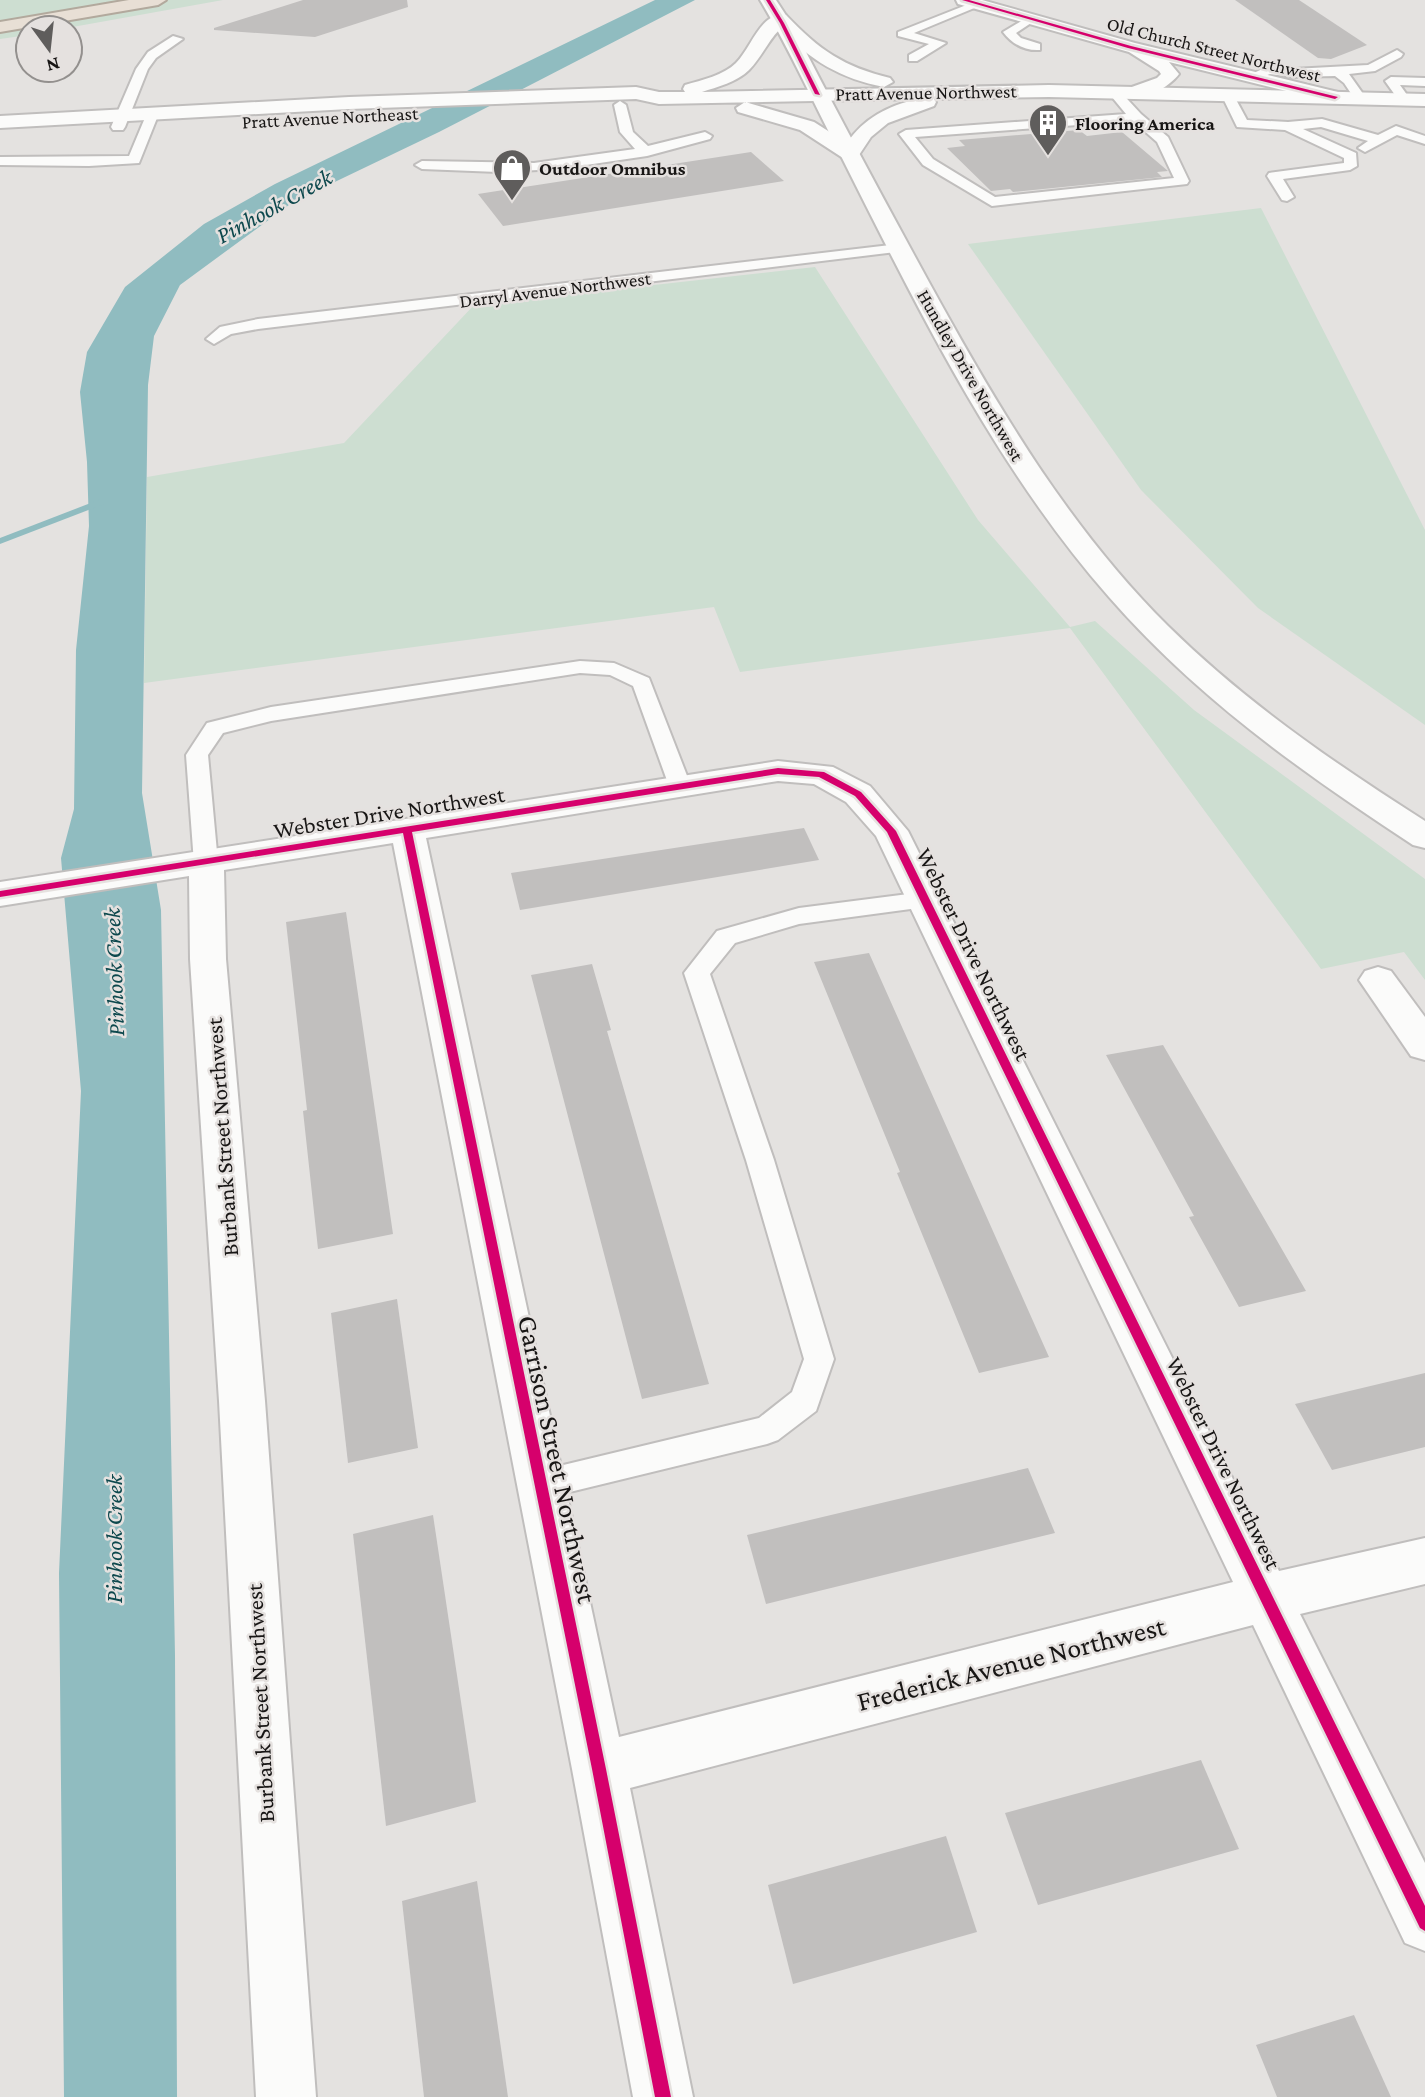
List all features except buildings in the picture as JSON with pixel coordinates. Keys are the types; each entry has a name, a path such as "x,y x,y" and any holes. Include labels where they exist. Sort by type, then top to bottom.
{"highway":[{"path":"0,27 158,0"}],"street":[{"path":"769,0 780,19 825,62 859,76 898,84 992,91"},
{"name":"Old Church Street Northwest","path":"971,2 1017,11 1130,47 1335,97"},
{"path":"663,98 719,80 742,67 762,37 780,19"},
{"name":"Hundley Drive Northwest","path":"780,19 978,396 1021,464 1067,528 1119,590 1209,681 1272,734 1425,838"},
{"name":"Old Church Street Northwest","path":"1130,47 1165,67 1170,74 1163,82 1136,92"},
{"path":"663,98 746,108 783,117 807,126 850,154 858,138 877,120 921,104 992,91"},
{"name":"Pratt Avenue Northwest","path":"349,103 636,93 663,98 992,91 1113,91 1335,97"},
{"path":"1335,97 1425,100"},
{"name":"Pratt Avenue Northeast","path":"0,122 332,116 620,105 663,98"},
{"name":"Pratt Avenue Northeast","path":"151,120 349,103"},
{"name":"Pratt Avenue Northeast","path":"0,134 120,121"},
{"name":"Webster Drive Northwest","path":"9,892 778,771 821,774 858,794 891,831 1425,1923"},
{"name":"Garrison Street Northwest","path":"407,830 599,1769 663,2097"},
{"name":"Burbank Street Northwest","path":"206,863 208,959 242,1401 286,2097"},
{"path":"1378,980 1425,1045"},
{"name":"Frederick Avenue Northwest","path":"599,1769 1266,1598 1425,1561"}],"lane":[{"path":"912,58 940,43 902,34 971,2"},
{"path":"1017,11 1009,32 1017,41 1036,47"},
{"path":"120,121 142,69 152,55 177,39"},
{"path":"1251,77 1269,70 1293,73 1371,68 1397,54"},
{"path":"1338,72 1349,80 1360,98"},
{"path":"1349,80 1425,82"},
{"path":"1391,81 1404,99"},
{"path":"1113,91 1136,117 1163,140 1182,181 992,202 928,162 906,134 1136,117"},
{"path":"1227,94 1242,124 1287,126 1322,123 1380,140"},
{"path":"620,105 622,126 633,142 647,152"},
{"path":"0,160 134,160 151,120"},
{"path":"1287,126 1351,156"},
{"path":"1287,197 1274,176 1349,166 1351,156 1396,130 1425,139"},
{"path":"422,165 507,168 572,164 647,152 705,136"},
{"name":"Darryl Avenue Northwest","path":"214,339 226,330 258,324 899,248"},
{"name":"Burbank Street Northwest","path":"206,863 197,755 215,728 271,714 580,667 614,669 642,682 680,786"},
{"path":"541,1484 767,1430 804,1401 819,1359 760,1160 698,973 726,937 799,916 924,900"}],"green space":[{"path":"0,0 223,0 84,25 84,14 14,14 14,37 0,39"},
{"path":"1261,208 1425,530 1425,725 1258,608 1141,490 968,244"},
{"path":"815,267 978,520 1070,627 1095,621 1194,710 1425,879 1425,980 1404,952 1321,969 1070,628 740,672 714,607 144,683 147,477 344,443 474,305"}],"water":[{"name":"Pinhook Creek","path":"655,0 695,0 439,132 293,202 180,285 154,336 148,385 142,793 161,910 175,1655 177,2097 64,2097 59,1573 81,1091 61,858 74,809 76,650 89,526 87,462 80,392 87,352 125,287 204,224 275,184"}],"waterway":[{"path":"0,541 101,502"}],"cycle path":[{"path":"768,0 818,94"},
{"path":"964,0 1130,47 1335,97"},
{"path":"0,894 778,771 821,774 858,794 891,831 1425,1923"},
{"path":"407,830 599,1769 663,2097"}],"place":[{"name":"Flooring America","path":"1048,157"},
{"name":"Outdoor Omnibus","path":"512,202"}]}
